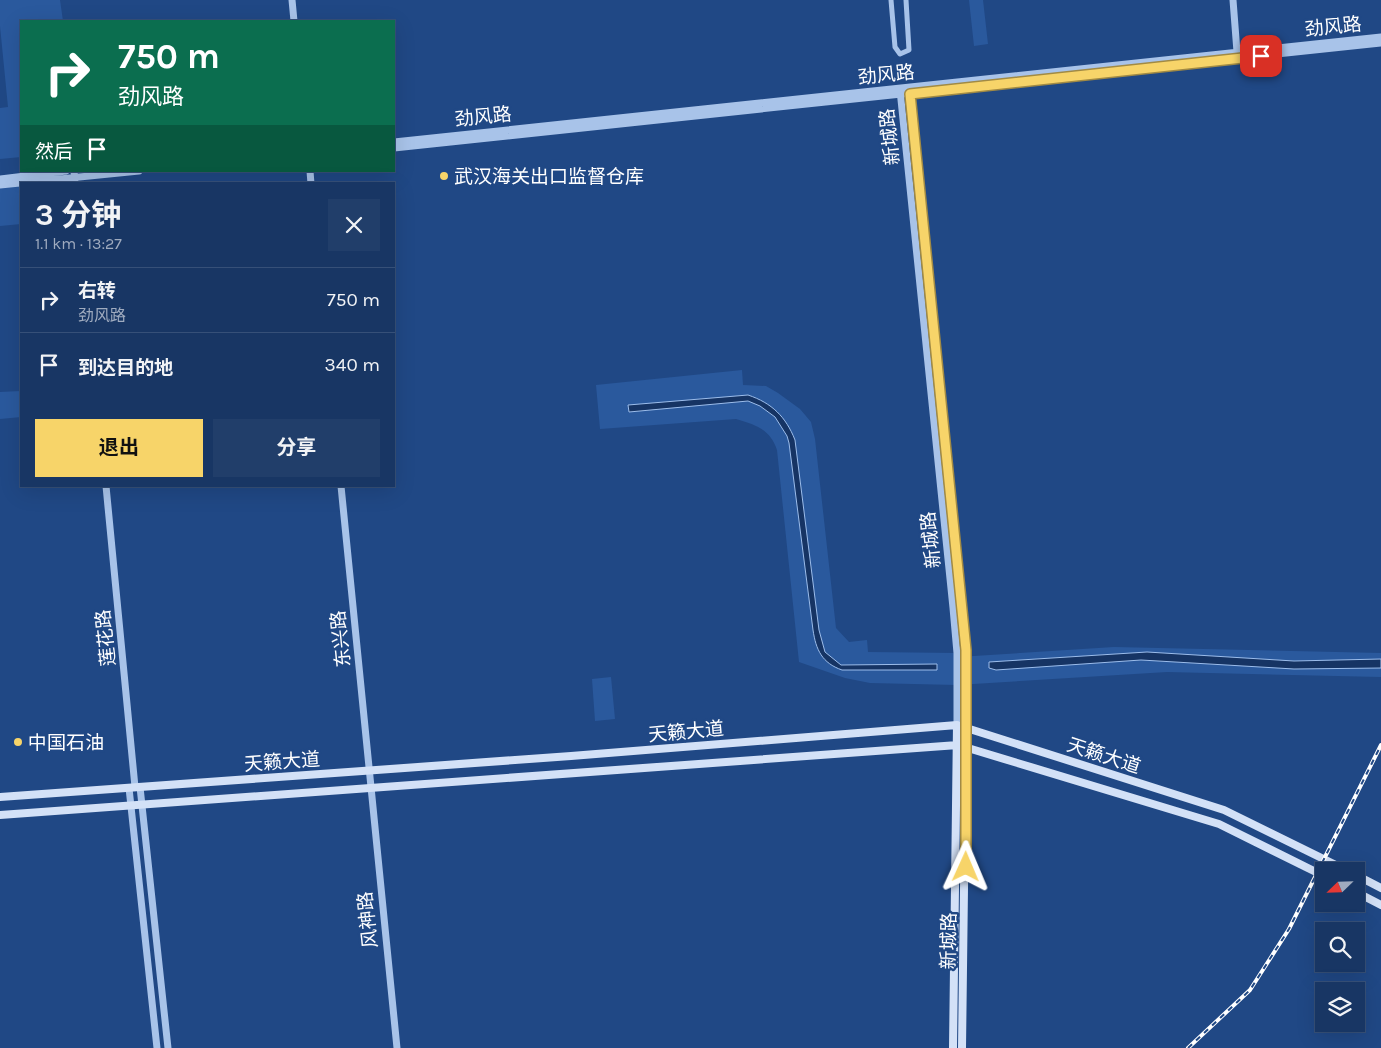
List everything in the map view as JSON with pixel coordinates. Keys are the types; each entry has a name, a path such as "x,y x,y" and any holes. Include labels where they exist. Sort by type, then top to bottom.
{"main road":[{"name":"天籁大道","path":"0,797 370,771 957,725 1224,810 1330,862"},
{"name":"新城路","path":"952,1048 957,725"},
{"name":"新城路","path":"962,1048 966,728"},
{"name":"天籁大道","path":"0,815 958,745 1219,824 1315,872"},
{"path":"1365,880 1381,888"},
{"path":"1365,897 1381,905"}],"street":[{"path":"292,0 294,20"},
{"path":"891,0 895,47 900,54 909,50 906,0"},
{"path":"1233,0 1238,52"},
{"name":"劲风路","path":"395,148 1381,37"},
{"name":"劲风路","path":"909,91 1381,43"},
{"name":"新城路","path":"909,91 966,650 966,728"},
{"name":"劲风路","path":"395,142 900,92"},
{"name":"新城路","path":"900,92 954,608 957,653 957,725"},
{"path":"0,179 58,172"},
{"path":"28,182 128,172"},
{"path":"0,185 20,183"},
{"name":"莲花路","path":"106,487 135,788 142,804 168,1048"},
{"name":"东兴路","path":"341,487 370,771 370,789"},
{"name":"莲花路","path":"135,788 131,805 157,1048"},
{"name":"风神路","path":"370,789 397,1048"}],"shaded area":[{"path":"0,0 60,0 63,20 20,20 20,157 0,159 0,108 8,107 0,26"},
{"path":"969,0 983,0 988,44 974,46"},
{"path":"75,177 75,182 28,182"},
{"path":"20,183 20,224 0,226 0,185"},
{"path":"742,370 743,385 766,386 800,409 811,422 815,439 836,628 849,642 867,640 868,652 957,653 958,657 1114,647 1381,653 1381,677 1167,672 957,685 870,683 845,678 799,662 777,450 770,437 756,426 736,419 600,429 596,385"},
{"path":"20,391 20,417 0,419 0,392"},
{"path":"748,395 764,402 777,412 787,424 795,440 819,630 825,652 841,665 937,664 937,670 842,670 829,664 821,655 813,630 789,443 787,436 775,417 760,406 748,401 629,412 628,405"},
{"path":"1147,652 1294,661 1381,659 1381,668 1294,669 1141,660 996,670 989,668 989,662"},
{"path":"611,677 615,719 595,721 592,679"}],"railway":[{"path":"1188,1048 1250,990 1289,929 1381,745"}],"place":[{"name":"武汉海关出口监督仓库","path":"444,176"},
{"name":"中国石油","path":"18,742"}],"route":[{"path":"966,867 966,650 910,94 1261,56"}]}
